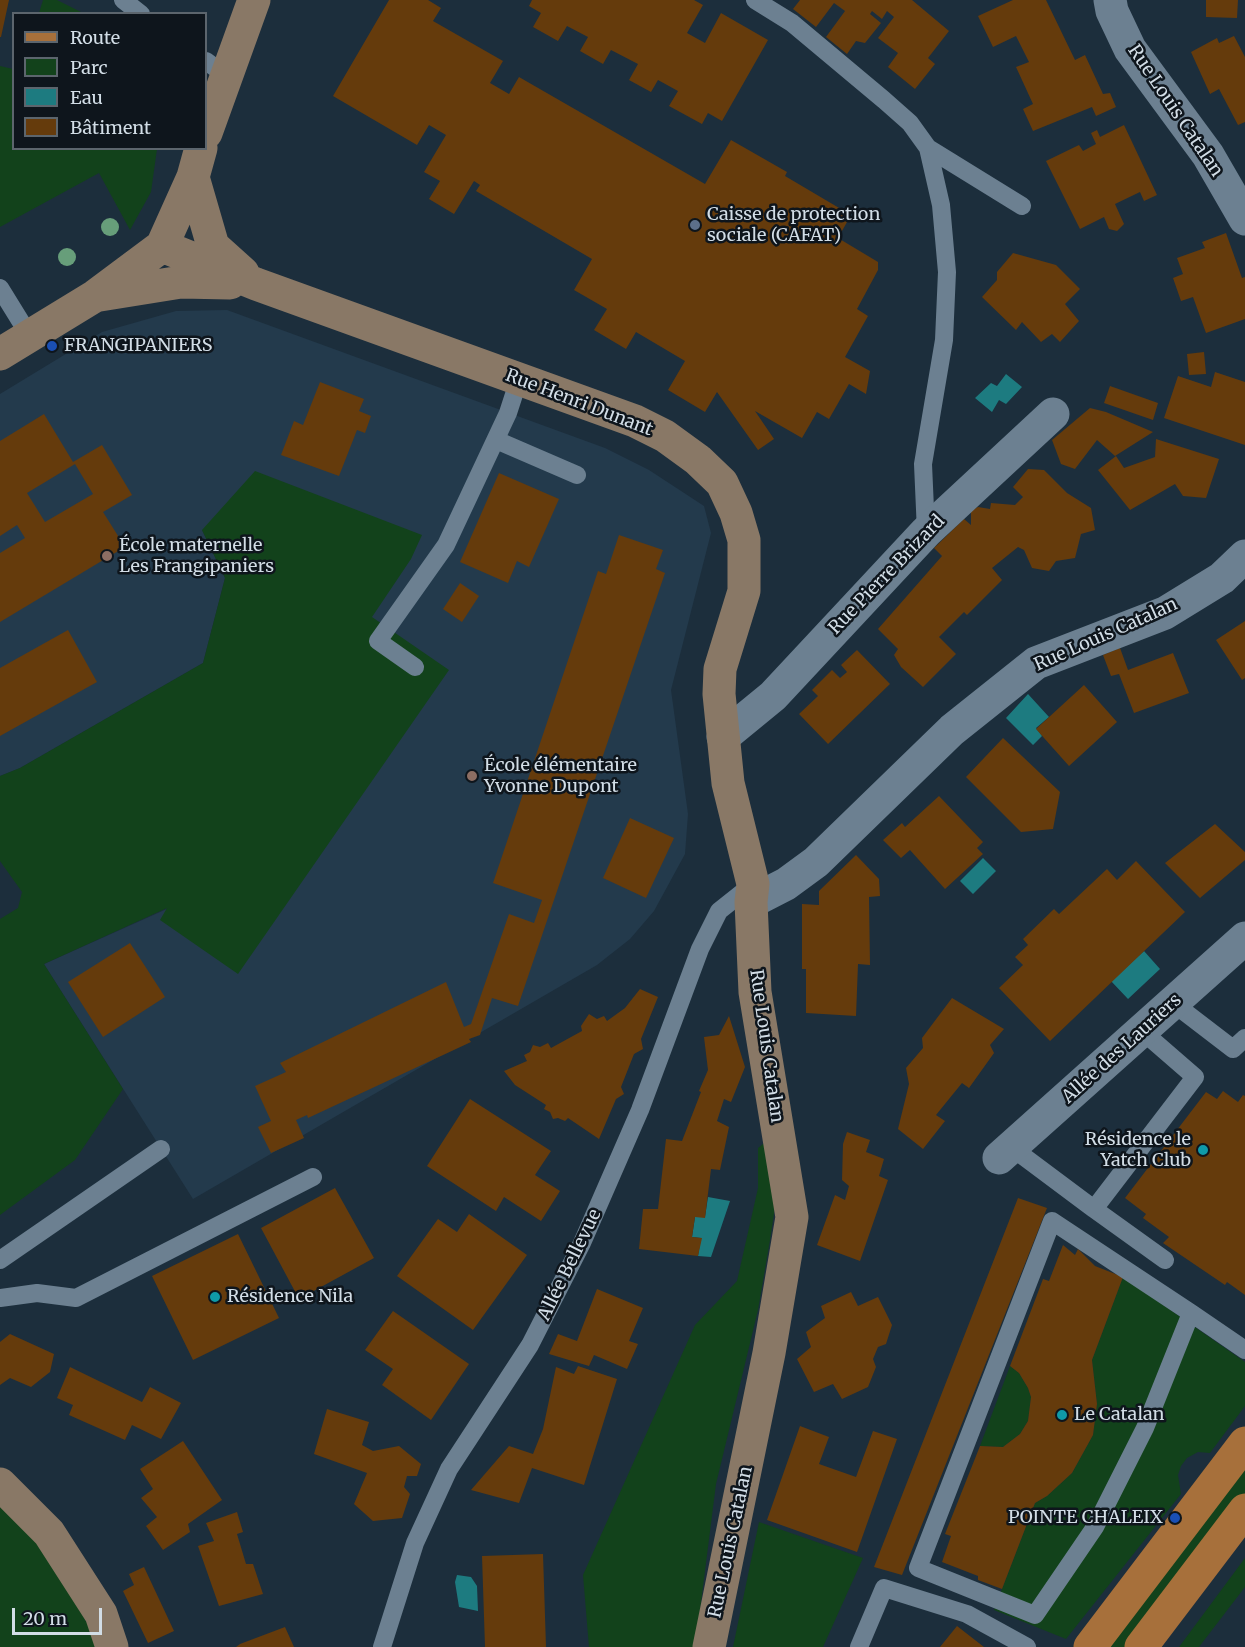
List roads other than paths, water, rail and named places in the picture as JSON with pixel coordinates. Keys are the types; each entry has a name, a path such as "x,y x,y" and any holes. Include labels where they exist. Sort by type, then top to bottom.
{"main road":[{"path":"1090,1647 1245,1443"},
{"path":"1142,1647 1245,1510"}],"street":[{"path":"207,126 215,68 254,0"},
{"name":"Rue Louis Catalan","path":"1110,0 1112,11 1130,49 1208,155 1245,219"},
{"path":"0,354 95,296 162,246 197,163"},
{"name":"Rue Henri Dunant","path":"197,163 213,246 256,284"},
{"name":"Rue Henri Dunant","path":"162,246 256,284 635,421 665,436 698,460 722,483 736,513 744,540 744,591 720,669 719,694 728,783 752,893"},
{"name":"Rue Henri Dunant","path":"95,296 181,282 256,284"},
{"name":"Rue Pierre Brizard","path":"723,737 773,696 926,532 1053,414"},
{"name":"Rue Louis Catalan","path":"709,1647 767,1365 792,1217 755,992 752,893 786,884 816,862 952,730 1036,663 1165,613 1222,578 1245,556"},
{"name":"Allée des Lauriers","path":"1005,1153 1245,938"},
{"path":"0,1484 49,1533 101,1614 112,1647"}],"lane":[{"path":"123,0 138,12"},
{"path":"755,0 792,23 884,100 910,123 928,148 1022,206"},
{"path":"926,532 923,464 944,340 947,272 941,206 928,148"},
{"path":"0,288 29,335"},
{"path":"415,667 378,640 446,545 496,440 519,380"},
{"path":"496,440 577,475"},
{"name":"Allée Bellevue","path":"382,1647 415,1543 449,1469 530,1345 582,1243 640,1110 700,949 719,911 752,893"},
{"path":"1173,1003 1233,1049 1245,1038"},
{"path":"1094,1209 1195,1077 1142,1031"},
{"path":"0,1260 161,1149"},
{"path":"1005,1153 1094,1209 1165,1260"},
{"path":"0,1298 37,1293 76,1298 313,1177"},
{"path":"1191,1313 1145,1428 1100,1517 1035,1615 918,1568 1053,1221 1191,1313 1245,1350"},
{"path":"859,1647 884,1588 967,1614 1027,1647"}],"water":[{"path":"1006,374 1022,387 1006,404 999,400 992,412 975,398 991,383 997,386"},
{"path":"1028,694 1049,717 1036,728 1042,736 1033,745 1006,718"},
{"path":"983,858 996,871 973,894 960,881"},
{"path":"1144,951 1160,969 1128,999 1111,981"},
{"path":"708,1197 730,1201 711,1257 698,1256 701,1238 692,1237 695,1217 705,1217"},
{"path":"457,1575 471,1577 477,1586 478,1611 459,1607 455,1582"}],"place":[{"name":"Caisse de protection sociale (CAFAT)","path":"695,225"},
{"name":"FRANGIPANIERS","path":"52,346"},
{"name":"École maternelle Les Frangipaniers","path":"107,556"},
{"name":"École élémentaire Yvonne Dupont","path":"472,776"},
{"name":"Résidence le Yatch Club","path":"1203,1150"},
{"name":"Résidence Nila","path":"215,1297"},
{"name":"Le Catalan","path":"1062,1415"},
{"name":"POINTE CHALEIX","path":"1175,1518"}]}
